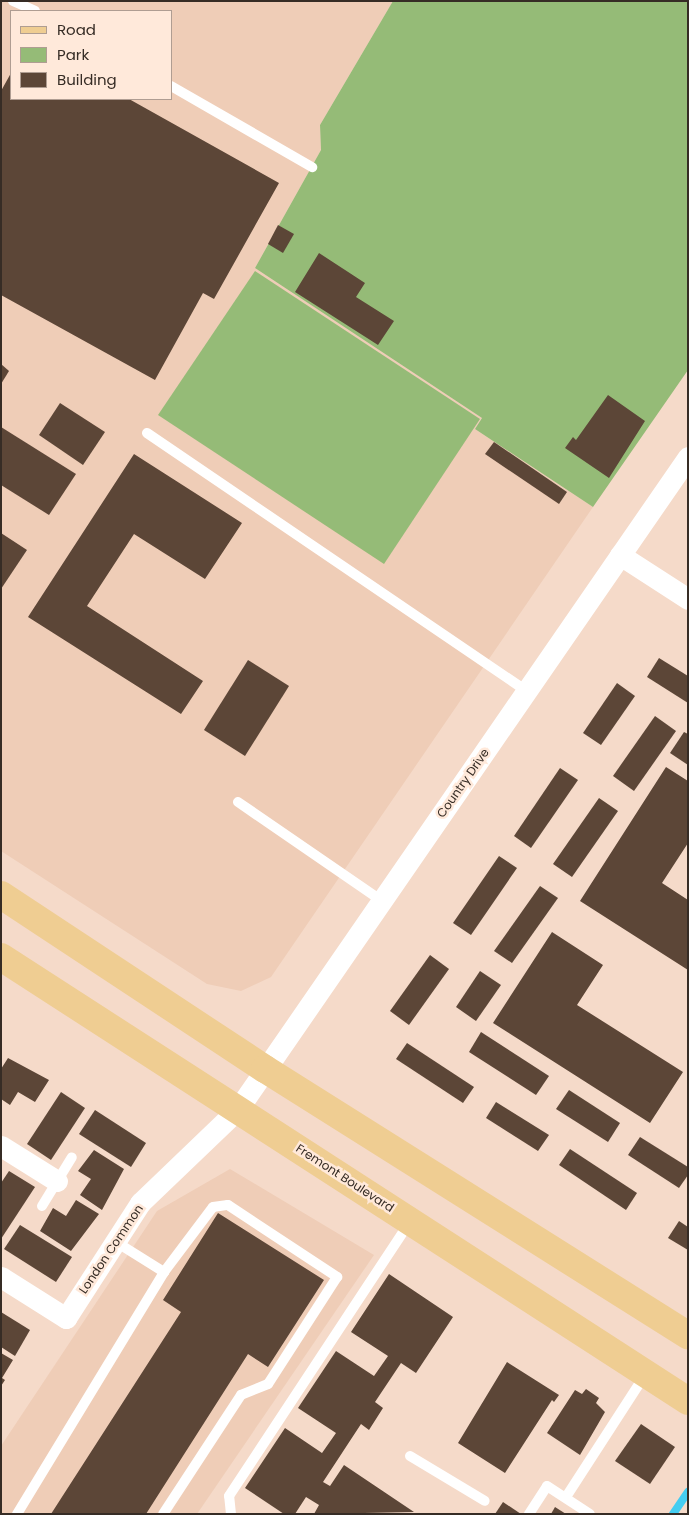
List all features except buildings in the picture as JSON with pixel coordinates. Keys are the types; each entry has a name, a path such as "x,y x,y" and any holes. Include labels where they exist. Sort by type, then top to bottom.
{"main road":[{"path":"3,897 265,1070 688,1335"},
{"name":"Fremont Boulevard","path":"1,957 411,1220 688,1401"}],"street":[{"name":"Country Drive","path":"238,1109 688,457"},
{"path":"620,555 688,599"},
{"name":"London Common","path":"1,1277 66,1318 140,1203 238,1109"},
{"path":"1,1146 57,1181"}],"lane":[{"path":"12,1 32,10"},
{"path":"172,87 312,167"},
{"path":"147,433 526,691"},
{"path":"238,802 382,900"},
{"path":"42,1206 72,1157"},
{"path":"17,1514 164,1272 213,1207 228,1205 337,1277 268,1384 241,1395 163,1514"},
{"path":"231,1514 229,1496 411,1220"},
{"path":"116,1242 164,1272"},
{"path":"566,1497 646,1374"},
{"path":"410,1456 485,1501"},
{"path":"529,1514 547,1486 590,1514"}],"shaded area":[{"path":"1,1 393,1 320,125 321,150 255,268 482,418 475,429 593,507 271,977 241,991 207,984 1,851"},
{"path":"230,1169 374,1255 197,1514 1,1514 1,1446 157,1211"}],"green space":[{"path":"393,1 688,1 688,370 593,507 475,429 482,418 255,268 321,150 320,125"},
{"path":"255,271 480,419 384,564 158,415"}],"waterway":[{"path":"673,1514 688,1492"}]}
